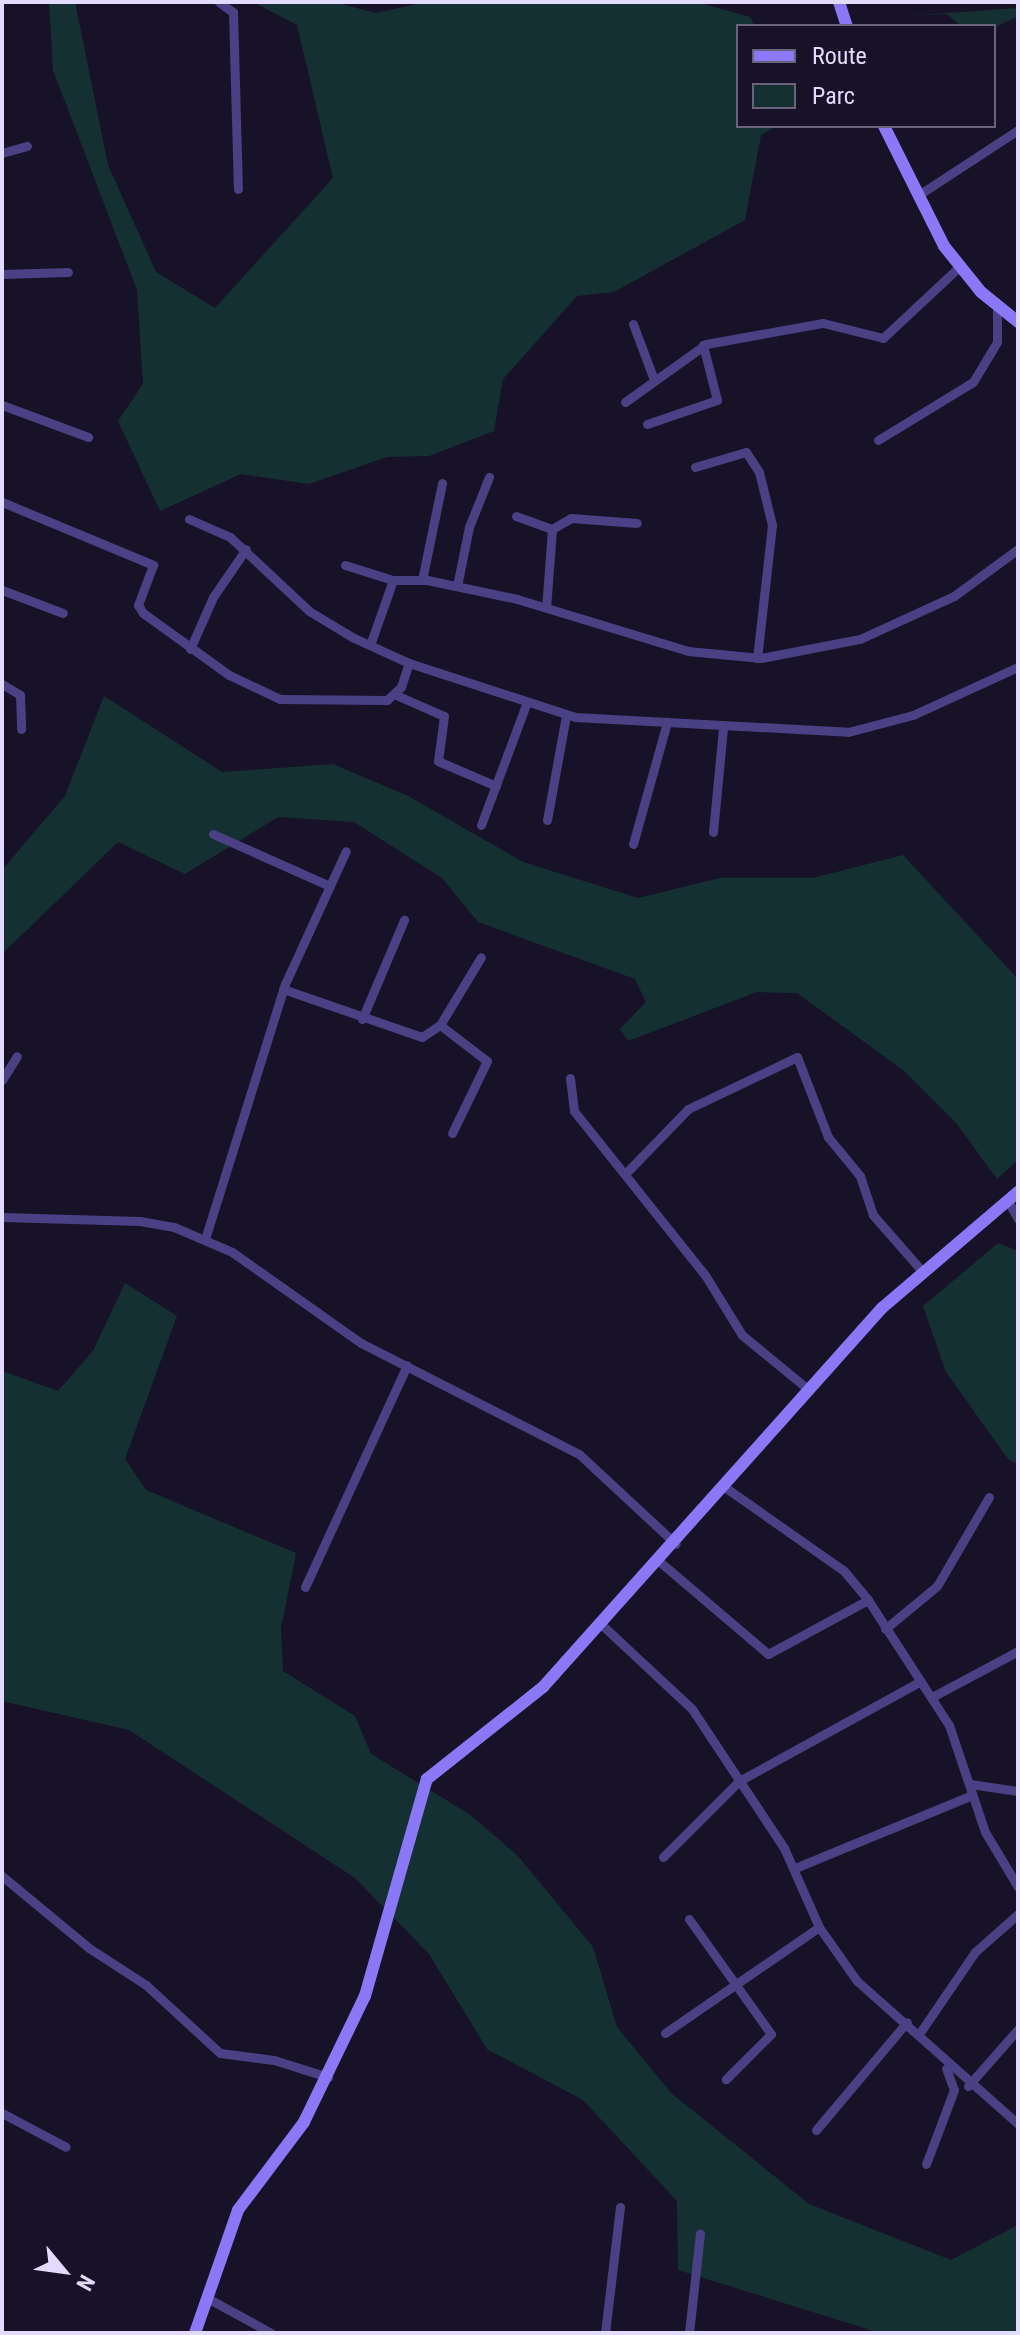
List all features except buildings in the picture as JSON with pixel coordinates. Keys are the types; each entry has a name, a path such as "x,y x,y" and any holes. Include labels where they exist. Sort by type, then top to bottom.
{"street":[{"path":"219,2 233,12 238,189"},
{"path":"839,2 846,24"},
{"path":"885,128 917,196 959,267 997,306 1018,322"},
{"path":"917,196 1018,130"},
{"path":"2,153 27,146"},
{"path":"625,402 703,345 823,323 883,338 959,267"},
{"path":"2,274 68,272"},
{"path":"878,440 973,382 997,342 997,306"},
{"path":"633,324 654,380"},
{"path":"647,424 717,400 703,345"},
{"path":"2,405 88,437"},
{"path":"695,467 746,452 759,472 772,525 757,658"},
{"path":"457,586 469,527 489,477"},
{"path":"422,580 442,483"},
{"path":"2,502 153,565 138,605 160,630 288,702 375,703 396,695 444,716 438,761 496,786"},
{"path":"516,516 552,529 571,518 637,523"},
{"path":"189,519 246,549 309,611 370,645 409,663 566,715 723,728 848,732 913,715 1018,667"},
{"path":"546,608 552,529"},
{"path":"190,649 213,597 246,549"},
{"path":"345,565 393,580 422,580 457,586 546,608 688,651 757,658 860,639 954,596 1018,549"},
{"path":"370,645 393,580"},
{"path":"2,590 63,613"},
{"path":"396,695 409,663"},
{"path":"2,684 20,695 21,729"},
{"path":"481,825 527,702"},
{"path":"547,820 566,715"},
{"path":"633,844 667,722"},
{"path":"713,832 723,728"},
{"path":"213,834 330,886"},
{"path":"205,1239 283,989 346,851"},
{"path":"362,1019 404,920"},
{"path":"283,989 410,1037 440,1025 481,957"},
{"path":"440,1025 487,1061 452,1133"},
{"path":"2,1080 17,1056"},
{"path":"626,1173 688,1109 797,1057 828,1137 860,1176 873,1215 922,1271"},
{"path":"570,1078 574,1111 626,1173 742,1335 809,1390"},
{"path":"195,2333 238,2210 288,2146 328,2077 383,1948 427,1779 543,1687 660,1562 809,1390 922,1271 1013,1196 1018,1219"},
{"path":"2,1217 140,1221 205,1239 264,1270 293,1300 361,1343 579,1454 676,1544"},
{"path":"305,1587 407,1365"},
{"path":"726,1488 844,1571 868,1600 919,1682 932,1697 970,1784 985,1832 1018,1887"},
{"path":"885,1629 937,1586 989,1497"},
{"path":"660,1562 768,1654 868,1600"},
{"path":"602,1625 692,1709 795,1868 819,1927 857,1981 907,2022 968,2086 1018,2124"},
{"path":"932,1697 1018,1651"},
{"path":"663,1857 739,1781 919,1682"},
{"path":"970,1784 1018,1791"},
{"path":"795,1868 972,1795"},
{"path":"2,1876 89,1948 146,1985 220,2053 283,2062 328,2077"},
{"path":"919,2034 975,1952 1018,1914"},
{"path":"689,1919 771,2034 726,2079"},
{"path":"665,2033 819,1927"},
{"path":"816,2130 907,2022"},
{"path":"968,2086 1018,2029"},
{"path":"926,2164 954,2090 945,2065"},
{"path":"2,2113 66,2147"},
{"path":"605,2333 620,2207"},
{"path":"689,2333 700,2234"},
{"path":"209,2299 271,2333"}],"green space":[{"path":"49,2 75,2 108,165 156,272 215,308 333,178 297,25 253,2 333,2 376,13 427,2 697,2 750,17 754,24 736,24 736,128 773,128 761,135 745,220 614,292 577,296 503,379 494,431 429,456 387,457 309,484 241,474 160,511 118,421 143,384 137,290 53,70"},
{"path":"1018,8 1018,16 996,27 996,24 959,24 947,14 904,16"},
{"path":"104,696 222,772 333,764 408,796 523,862 638,898 720,878 813,878 903,855 1018,979 1018,1160 997,1179 957,1124 903,1070 797,993 757,992 628,1041 620,1029 646,1002 635,979 478,922 442,878 354,822 278,817 185,874 118,842 2,954 2,870 65,796"},
{"path":"998,1243 1018,1251 1018,1464 1008,1459 946,1372 923,1306"},
{"path":"125,1283 177,1316 125,1459 146,1490 296,1553 281,1628 283,1671 355,1716 371,1754 469,1814 517,1855 593,1947 617,2027 671,2093 809,2204 951,2260 1018,2225 1018,2333 880,2333 678,2270 677,2201 583,2100 487,2049 429,1954 355,1878 129,1730 2,1701 2,1371 58,1391 93,1351"}]}
